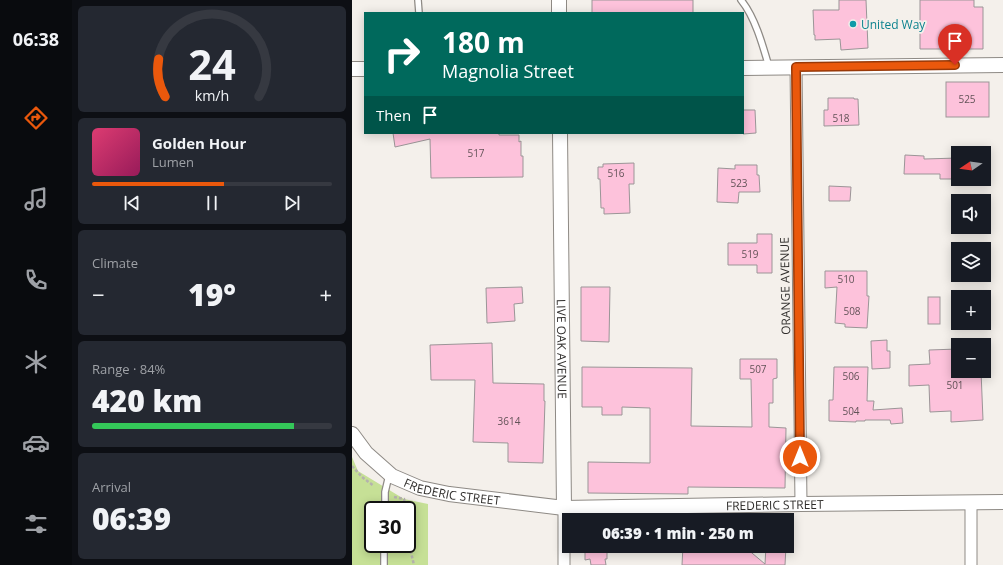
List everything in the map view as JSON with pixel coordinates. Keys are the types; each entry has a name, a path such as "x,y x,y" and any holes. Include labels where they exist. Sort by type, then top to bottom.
{"street":[{"path":"559,0 559,12"},
{"path":"744,68 1003,64"},
{"name":"ORANGE AVENUE","path":"796,67 800,504"},
{"path":"352,69 364,69"},
{"name":"LIVE OAK AVENUE","path":"560,134 564,565"},
{"name":"FREDERIC STREET","path":"356,441 366,453 392,476 420,488 449,494 564,508 1003,502"},
{"path":"971,502 971,565"}],"lane":[{"path":"418,0 419,12"},
{"path":"740,0 747,8 763,47 769,67"},
{"path":"385,501 385,492 389,473"},
{"path":"384,553 384,565"}],"path":[{"path":"352,466 362,478 374,486"},
{"path":"392,497 404,499 404,501"},
{"path":"411,553 414,565"}],"green space":[{"path":"352,457 358,471 404,499 414,501 364,501 364,553 416,553 416,502 428,504 428,565 352,565"}],"building":[{"path":"592,0 693,0 693,12 592,12"},
{"name":"United Way","path":"839,0 866,0 868,48 841,50 840,39 815,40 813,10 839,10"},
{"path":"920,0 974,0 974,7 983,7 983,49 920,49"},
{"path":"946,82 989,82 989,117 946,117"},
{"path":"828,98 858,99 859,125 824,126 824,110 828,110"},
{"path":"744,110 755,110 756,133 744,134"},
{"path":"393,134 519,135 519,142 521,141 521,156 523,156 523,177 431,178 430,139 395,147"},
{"path":"905,155 924,156 924,159 951,158 951,179 940,179 940,174 904,174"},
{"path":"634,163 634,184 629,184 630,213 604,214 604,208 601,208 598,167 603,167 603,164"},
{"path":"735,165 757,165 760,192 739,192 738,203 717,202 718,168 735,169"},
{"path":"829,186 851,187 850,201 829,201"},
{"path":"757,234 772,234 772,273 757,273 757,265 728,265 728,243 757,243"},
{"path":"825,271 867,271 867,296 869,296 867,328 845,327 845,324 835,323 837,287 825,288"},
{"path":"522,287 523,303 514,304 515,321 487,323 486,288"},
{"path":"581,287 610,287 609,342 581,341"},
{"path":"928,297 940,297 940,324 928,324"},
{"path":"887,340 887,351 890,351 890,368 872,369 871,341"},
{"path":"492,343 493,383 544,384 545,401 543,463 508,462 508,443 473,442 475,380 431,380 430,345"},
{"path":"951,349 951,378 981,378 983,420 951,422 951,411 930,412 929,385 909,386 909,365 930,364 929,350"},
{"path":"740,359 777,359 777,378 773,379 773,403 769,403 769,427 786,428 785,488 688,487 688,494 588,493 588,462 650,463 650,408 622,407 622,415 602,415 602,407 582,407 582,367 692,368 691,426 752,427 751,379 740,379"},
{"path":"834,367 868,367 867,401 874,401 873,410 902,408 903,423 891,424 890,420 865,420 856,422 829,421 829,400 833,400"},
{"path":"585,553 607,553 607,559 605,559 606,565 591,565 590,559 585,560"},
{"path":"683,553 752,553 765,564 766,553 786,553 785,565 682,565"}],"place":[{"name":"United Way","path":"853,24"}],"route":[{"path":"800,457 796,67 955,65"}]}
